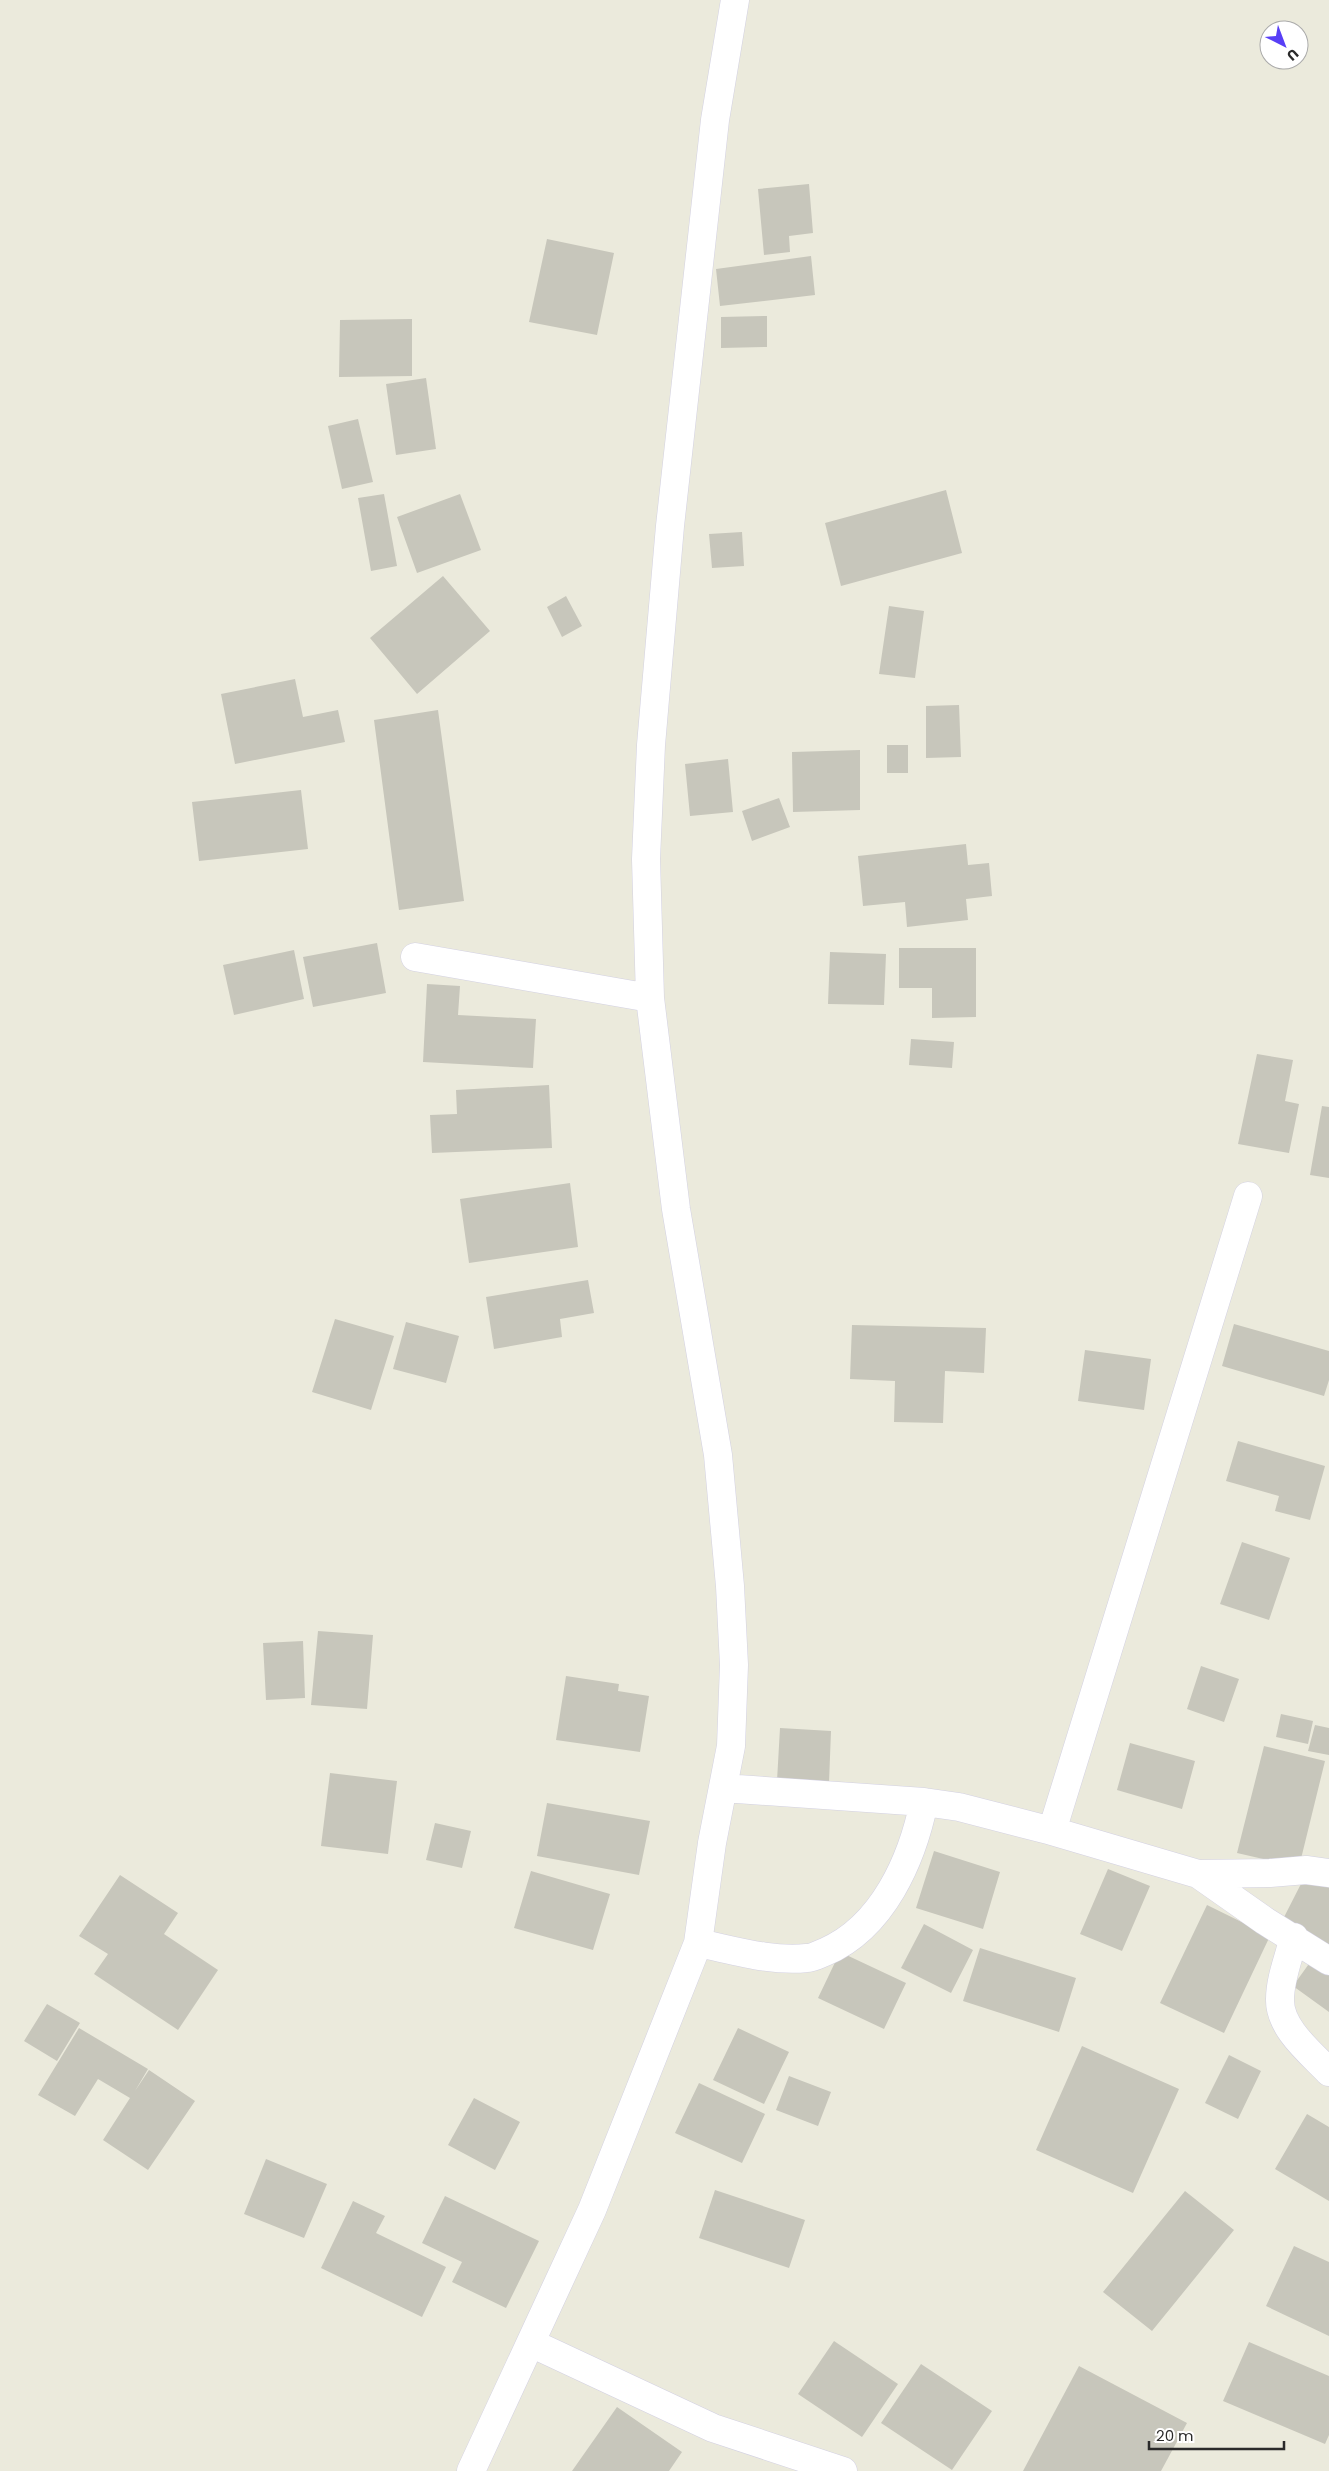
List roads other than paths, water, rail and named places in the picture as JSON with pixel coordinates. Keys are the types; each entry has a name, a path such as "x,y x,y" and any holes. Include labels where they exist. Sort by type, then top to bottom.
{"street":[{"path":"471,2471 531,2343 625,2132 698,1943 712,1843 731,1746 734,1665 730,1586 718,1455 676,1209 650,998 646,859 650,746 670,526 713,140 734,0"},
{"path":"415,957 650,998"},
{"path":"1052,1831 1248,1196"},
{"path":"723,1788 924,1802 959,1807 1052,1831 1198,1874 1270,1873 1306,1870 1329,1873"},
{"path":"698,1943 778,1958 809,1958 834,1948 857,1933 878,1910 897,1881 912,1845 924,1802"},
{"path":"1198,1874 1265,1921 1294,1937 1329,1962"},
{"path":"1294,1937 1280,1998 1281,2009 1294,2034 1329,2072"},
{"path":"531,2343 713,2428 843,2471"}]}
